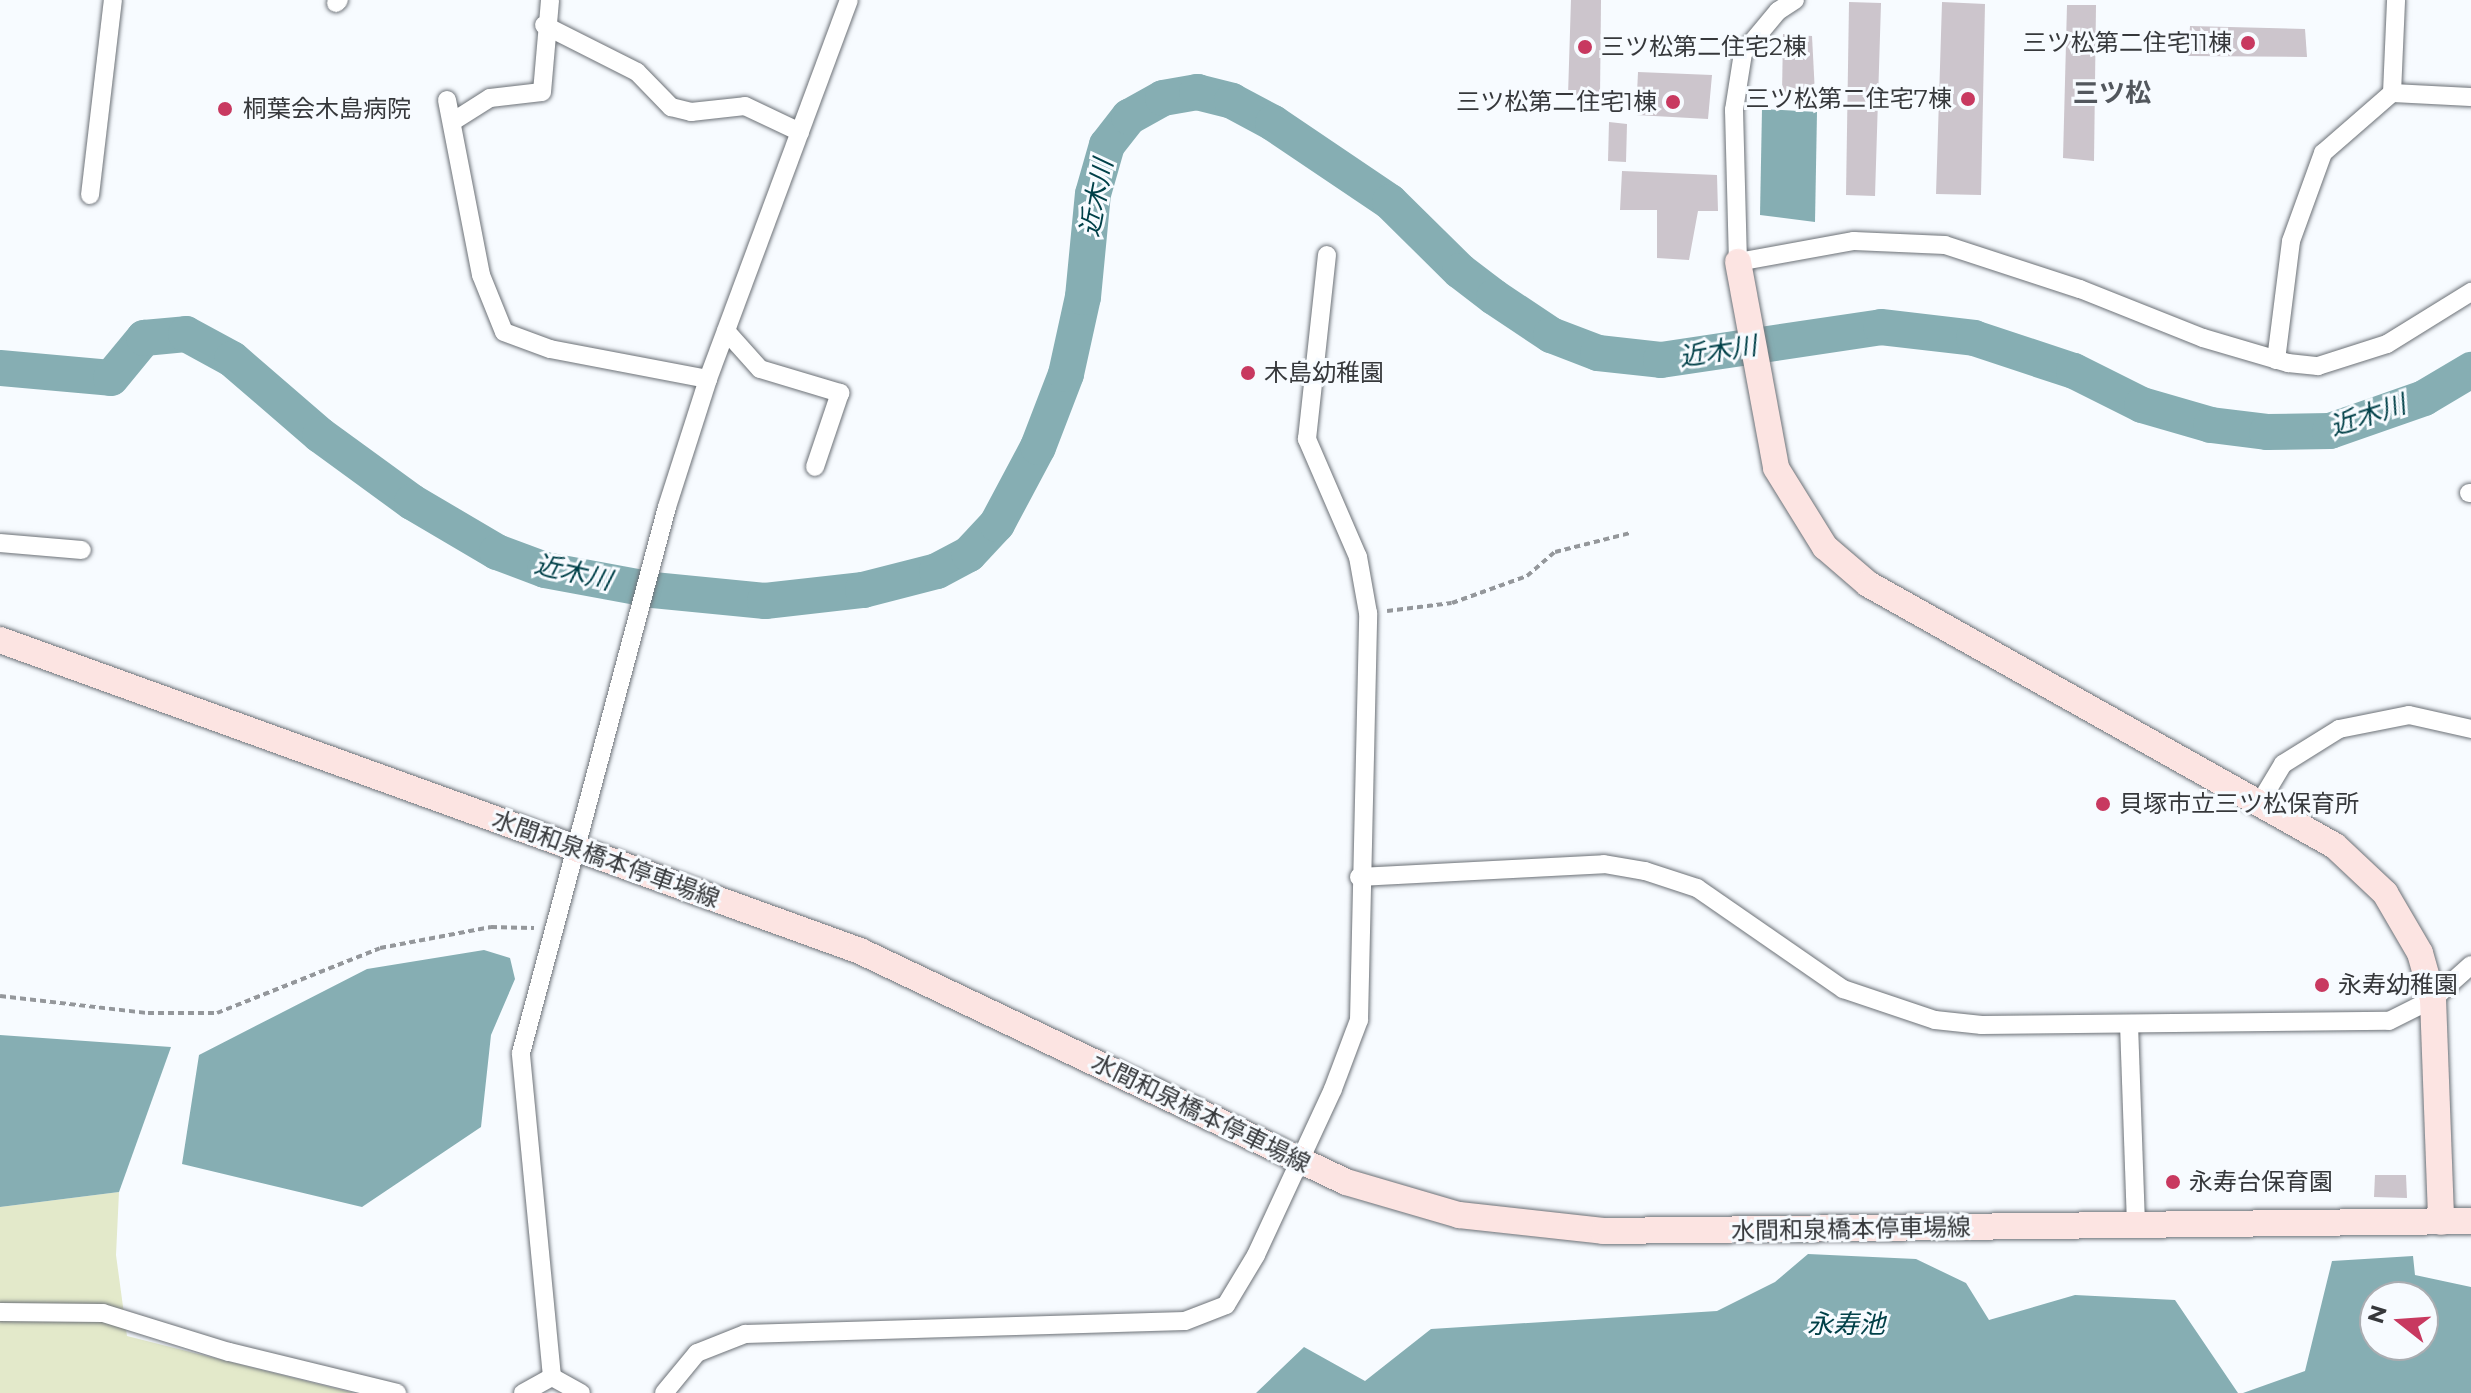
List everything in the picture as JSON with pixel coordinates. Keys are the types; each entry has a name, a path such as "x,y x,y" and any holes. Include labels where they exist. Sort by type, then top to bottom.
{"main road":[{"path":"1739,275 1766,429 1776,468 1797,507 1825,547 1868,584 2335,846 2385,893 2420,953 2433,999 2441,1222"},
{"name":"水間和泉橋本停車場線","path":"0,640 860,951 1298,1161 1435,1209 1574,1230 2471,1221"}],"street":[{"path":"90,195 113,0"},
{"path":"452,122 490,98 542,92 544,25 550,0"},
{"path":"552,1377 521,1053 667,507 708,379 849,0"},
{"path":"1795,0 1778,11 1743,53 1734,110 1739,275 1854,241 1945,245 2276,360 2318,366 2387,344 2471,292"},
{"path":"2392,93 2396,0"},
{"path":"544,25 637,72 671,107 691,112 745,106 800,132"},
{"path":"2276,360 2291,241 2323,153 2392,93 2471,97"},
{"path":"447,100 481,275 504,332 550,349 708,379"},
{"path":"664,1393 697,1353 745,1334 1185,1321 1226,1305 1256,1255 1359,1020 1359,877 1367,844 1362,706 1368,613 1358,557 1307,439 1327,255"},
{"path":"726,331 760,369 840,393 815,467"},
{"path":"0,543 82,550"},
{"path":"2259,804 2283,764 2339,729 2409,715 2471,729"},
{"path":"1359,877 1604,864 1645,871 1697,888 1843,989 1935,1020 1982,1025 2389,1021 2433,999 2471,965"},
{"path":"2129,1024 2136,1225"},
{"path":"0,1312 103,1313 229,1352 397,1393"},
{"path":"523,1393 552,1377"},
{"path":"552,1377 581,1393"}],"path":[{"path":"1368,613 1452,603 1527,576 1555,552 1630,533"},
{"path":"0,996 148,1013 217,1013 380,948 491,927 556,929"}],"green space":[{"path":"119,1192 116,1255 127,1336 354,1393 0,1393 0,1207"}],"water":[{"path":"1762,109 1817,112 1815,222 1760,215"},
{"path":"484,950 510,958 515,979 491,1035 481,1127 362,1207 182,1164 199,1055 367,969"},
{"path":"0,1035 171,1047 119,1192 0,1207"},
{"name":"永寿池","path":"1808,1254 1916,1259 1966,1283 1989,1320 2075,1295 2175,1300 2238,1393 1256,1393 1304,1347 1365,1381 1431,1329 1717,1311 1775,1282"},
{"path":"2413,1256 2415,1275 2471,1287 2471,1393 2243,1393 2305,1371 2332,1261"}],"building":[{"name":"三ツ松第二住宅2棟","path":"1571,0 1601,0 1600,96 1568,95"},
{"path":"1849,2 1881,3 1875,196 1846,195"},
{"name":"三ツ松第二住宅7棟","path":"1942,2 1985,4 1981,195 1936,194"},
{"path":"2067,5 2096,5 2094,161 2063,158"},
{"name":"三ツ松第二住宅11棟","path":"2190,26 2305,29 2307,57 2188,56"},
{"path":"1783,34 1812,36 1815,94 1782,94"},
{"name":"三ツ松第二住宅1棟","path":"1638,72 1712,75 1708,119 1636,115"},
{"path":"1609,122 1627,124 1626,162 1608,161"},
{"path":"1622,171 1717,175 1718,211 1698,211 1689,260 1657,258 1657,210 1620,210"},
{"path":"2375,1175 2406,1175 2407,1198 2374,1197"}],"waterway":[{"name":"近木川","path":"0,368 111,378 144,338 186,334 232,359 320,435 412,502 497,552 545,570 653,590 765,601 863,590 937,571 969,554 997,524 1038,447 1066,374 1083,297 1093,194 1107,145 1129,117 1163,98 1197,92 1232,101 1273,123 1390,202 1460,271 1494,297 1551,335 1598,353 1661,360 1881,327 1974,338 2074,371 2142,405 2211,425 2267,432 2330,431 2424,398 2471,370"}],"place":[{"name":"三ツ松第二住宅11棟","path":"2248,43"},
{"name":"三ツ松第二住宅2棟","path":"1585,47"},
{"name":"三ツ松第二住宅7棟","path":"1968,99"},
{"name":"三ツ松第二住宅1棟","path":"1673,102"},
{"name":"桐葉会木島病院","path":"225,109"},
{"name":"木島幼稚園","path":"1248,373"},
{"name":"貝塚市立三ツ松保育所","path":"2103,804"},
{"name":"永寿幼稚園","path":"2322,985"},
{"name":"永寿台保育園","path":"2173,1182"}],"district":[{"name":"三ツ松","path":"2112,94"}]}
